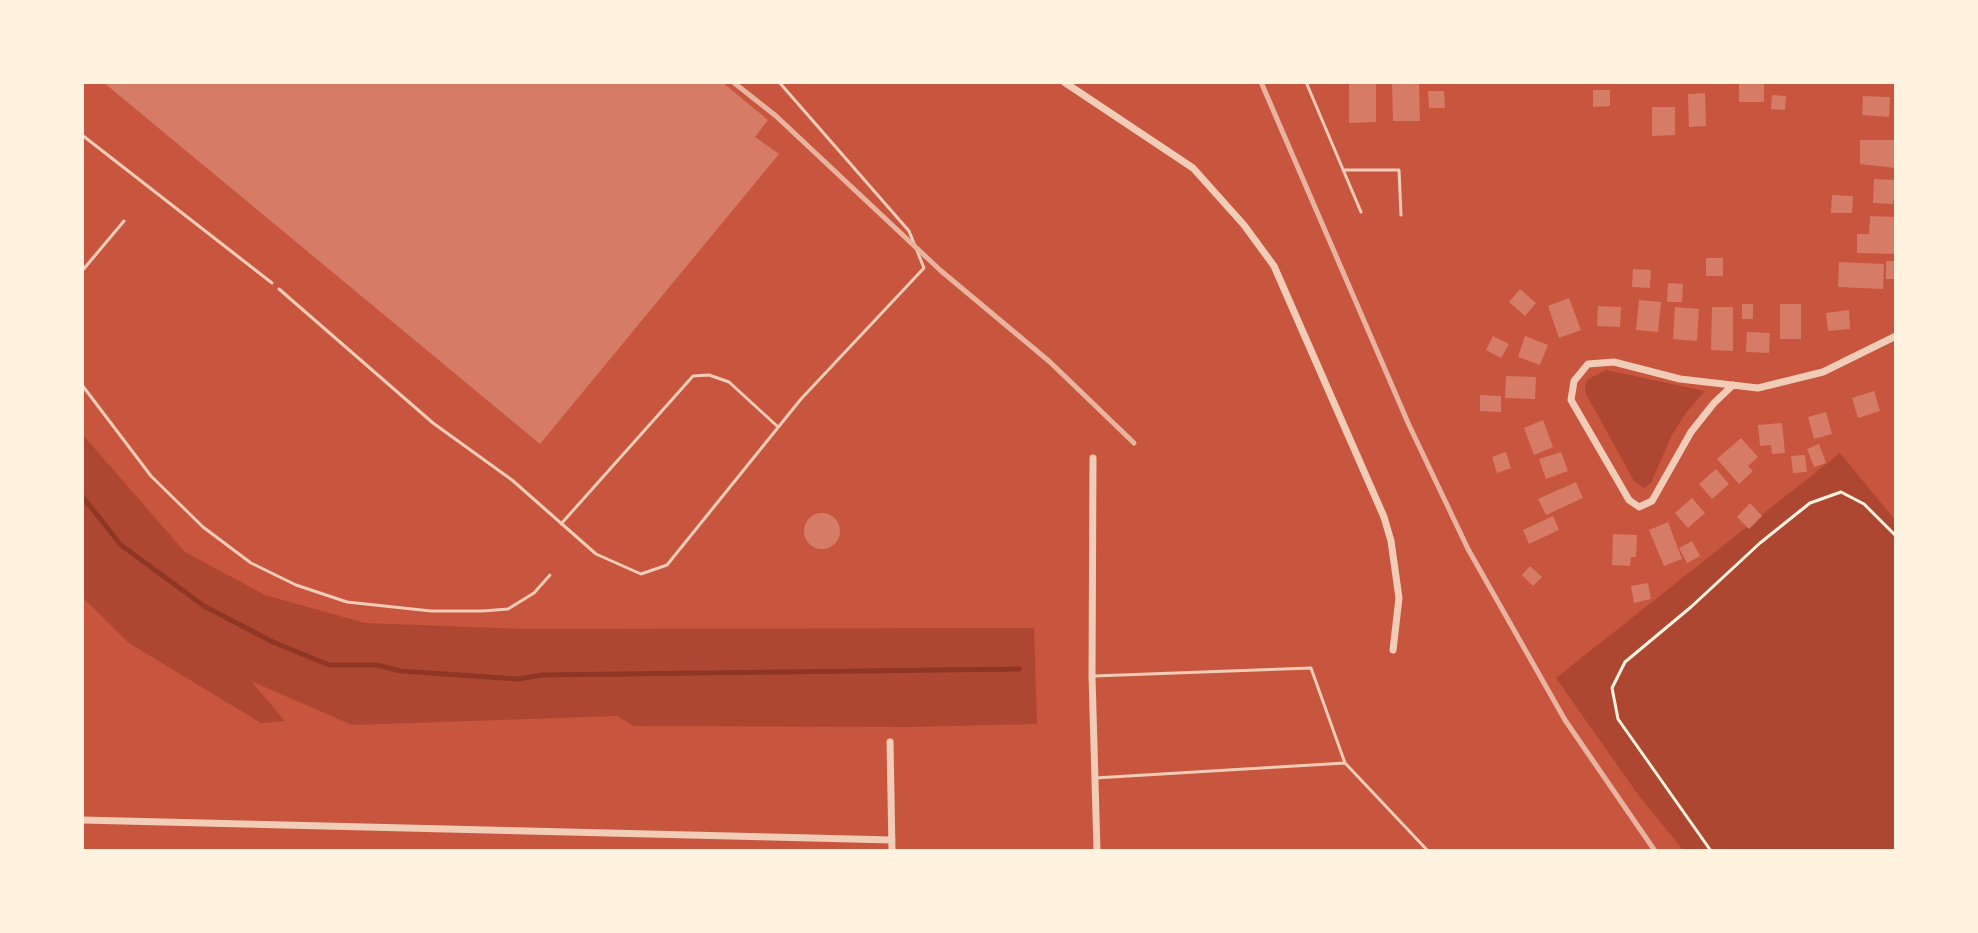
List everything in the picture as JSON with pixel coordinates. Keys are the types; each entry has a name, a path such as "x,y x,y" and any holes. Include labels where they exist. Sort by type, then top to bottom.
{"street":[{"path":"1064,82 1193,168 1244,225 1274,266 1384,517 1391,541 1399,598 1393,650"},
{"path":"1733,385 1691,432 1652,501 1639,507 1629,500 1571,400 1574,381 1588,364 1614,362 1680,379 1733,385 1758,388 1823,372 1896,336"},
{"path":"1093,458 1092,676 1097,851"},
{"path":"890,742 892,851"},
{"path":"82,820 892,840"}],"lane":[{"path":"279,289 433,423 512,480 596,554 641,574 667,565 801,399 924,268 909,231 779,82"},
{"path":"1306,82 1361,212"},
{"path":"82,135 272,283"},
{"path":"1343,170 1399,170 1401,215"},
{"path":"82,271 124,221"},
{"path":"561,524 693,376 709,375 729,382 778,427"},
{"path":"82,385 151,476 203,527 251,563 296,585 347,602 431,611 483,611 508,609 534,593 550,575"},
{"path":"1092,676 1311,668 1345,763 1428,851"},
{"path":"1095,778 1345,763"}],"path":[{"path":"1711,851 1618,719 1612,688 1625,662 1810,503 1841,492 1864,504 1896,536"}],"shaded area":[{"path":"1606,370 1705,391 1685,414 1651,483 1644,488 1634,481 1586,394 1588,379"},
{"path":"82,434 185,552 265,595 365,623 525,629 1034,628 1037,724 634,726 617,716 352,725 251,681 285,721 261,723 129,643 82,597"},
{"path":"1840,453 1896,521 1896,851 1684,851 1639,796 1556,678"}],"building":[{"path":"103,82 722,82 768,120 755,137 779,154 540,444"},
{"path":"1349,82 1376,82 1376,122 1349,123"},
{"path":"1392,82 1419,82 1420,121 1393,121"},
{"path":"1739,82 1764,82 1764,102 1739,102"},
{"path":"1593,90 1610,90 1610,106 1593,107"},
{"path":"1428,91 1444,91 1445,108 1429,108"},
{"path":"1705,93 1706,126 1689,127 1688,94"},
{"path":"1772,95 1786,96 1785,110 1771,109"},
{"path":"1863,96 1890,97 1889,117 1862,115"},
{"path":"1652,107 1675,107 1675,135 1652,136"},
{"path":"1860,140 1896,140 1896,168 1860,164"},
{"path":"1874,179 1896,180 1896,200 1893,204 1873,203"},
{"path":"1832,195 1853,196 1852,213 1831,213"},
{"path":"1870,216 1896,217 1896,254 1857,253 1857,234 1869,234"},
{"path":"1706,258 1723,258 1723,276 1706,276"},
{"path":"1886,261 1896,261 1896,279 1886,279"},
{"path":"1839,262 1884,264 1883,289 1838,287"},
{"path":"1633,269 1651,270 1650,288 1632,287"},
{"path":"1668,283 1683,284 1682,302 1667,302"},
{"path":"1520,289 1536,303 1525,316 1509,302"},
{"path":"1569,298 1581,330 1559,338 1548,306"},
{"path":"1639,300 1661,302 1658,332 1636,330"},
{"path":"1742,304 1753,304 1753,319 1742,319"},
{"path":"1780,304 1801,304 1801,339 1780,339"},
{"path":"1598,306 1621,307 1620,327 1597,326"},
{"path":"1675,307 1699,309 1697,341 1673,339"},
{"path":"1712,307 1733,307 1733,351 1711,350"},
{"path":"1849,310 1850,329 1828,331 1826,313"},
{"path":"1747,332 1770,333 1769,353 1746,352"},
{"path":"1493,336 1509,344 1501,358 1486,350"},
{"path":"1525,336 1548,345 1540,365 1518,357"},
{"path":"1506,376 1536,377 1535,399 1505,398"},
{"path":"1874,391 1880,411 1858,418 1852,398"},
{"path":"1480,395 1501,396 1501,412 1480,411"},
{"path":"1826,412 1832,434 1814,439 1808,417"},
{"path":"1543,420 1553,447 1534,455 1524,428"},
{"path":"1782,423 1785,453 1772,454 1771,445 1760,446 1758,425"},
{"path":"1741,438 1758,457 1748,466 1753,471 1739,484 1717,459"},
{"path":"1819,444 1826,463 1814,467 1807,449"},
{"path":"1506,452 1511,468 1497,473 1492,457"},
{"path":"1561,452 1568,471 1546,479 1539,459"},
{"path":"1805,455 1807,472 1793,473 1791,456"},
{"path":"1716,469 1729,484 1712,499 1699,484"},
{"path":"1576,482 1583,498 1546,515 1538,499"},
{"path":"1692,498 1705,513 1688,528 1675,513"},
{"path":"1750,503 1762,516 1749,529 1737,517"},
{"path":"822,513 834,519 840,531 834,543 822,549 810,543 804,531 810,519"},
{"path":"1553,516 1559,530 1529,544 1523,530"},
{"path":"1668,522 1682,559 1664,566 1649,530"},
{"path":"1613,534 1637,535 1636,557 1631,557 1630,566 1612,565"},
{"path":"1692,541 1700,556 1687,563 1679,548"},
{"path":"1530,566 1542,577 1533,586 1522,575"},
{"path":"1648,583 1651,599 1634,603 1631,586"}],"waterway":[{"path":"82,496 121,545 204,606 273,642 329,665 377,665 401,671 518,679 542,675 1019,669"}],"railway":[{"path":"733,82 776,116 940,270 1050,362 1134,443"},
{"path":"1261,82 1409,425 1468,549 1565,720 1655,851"}]}
